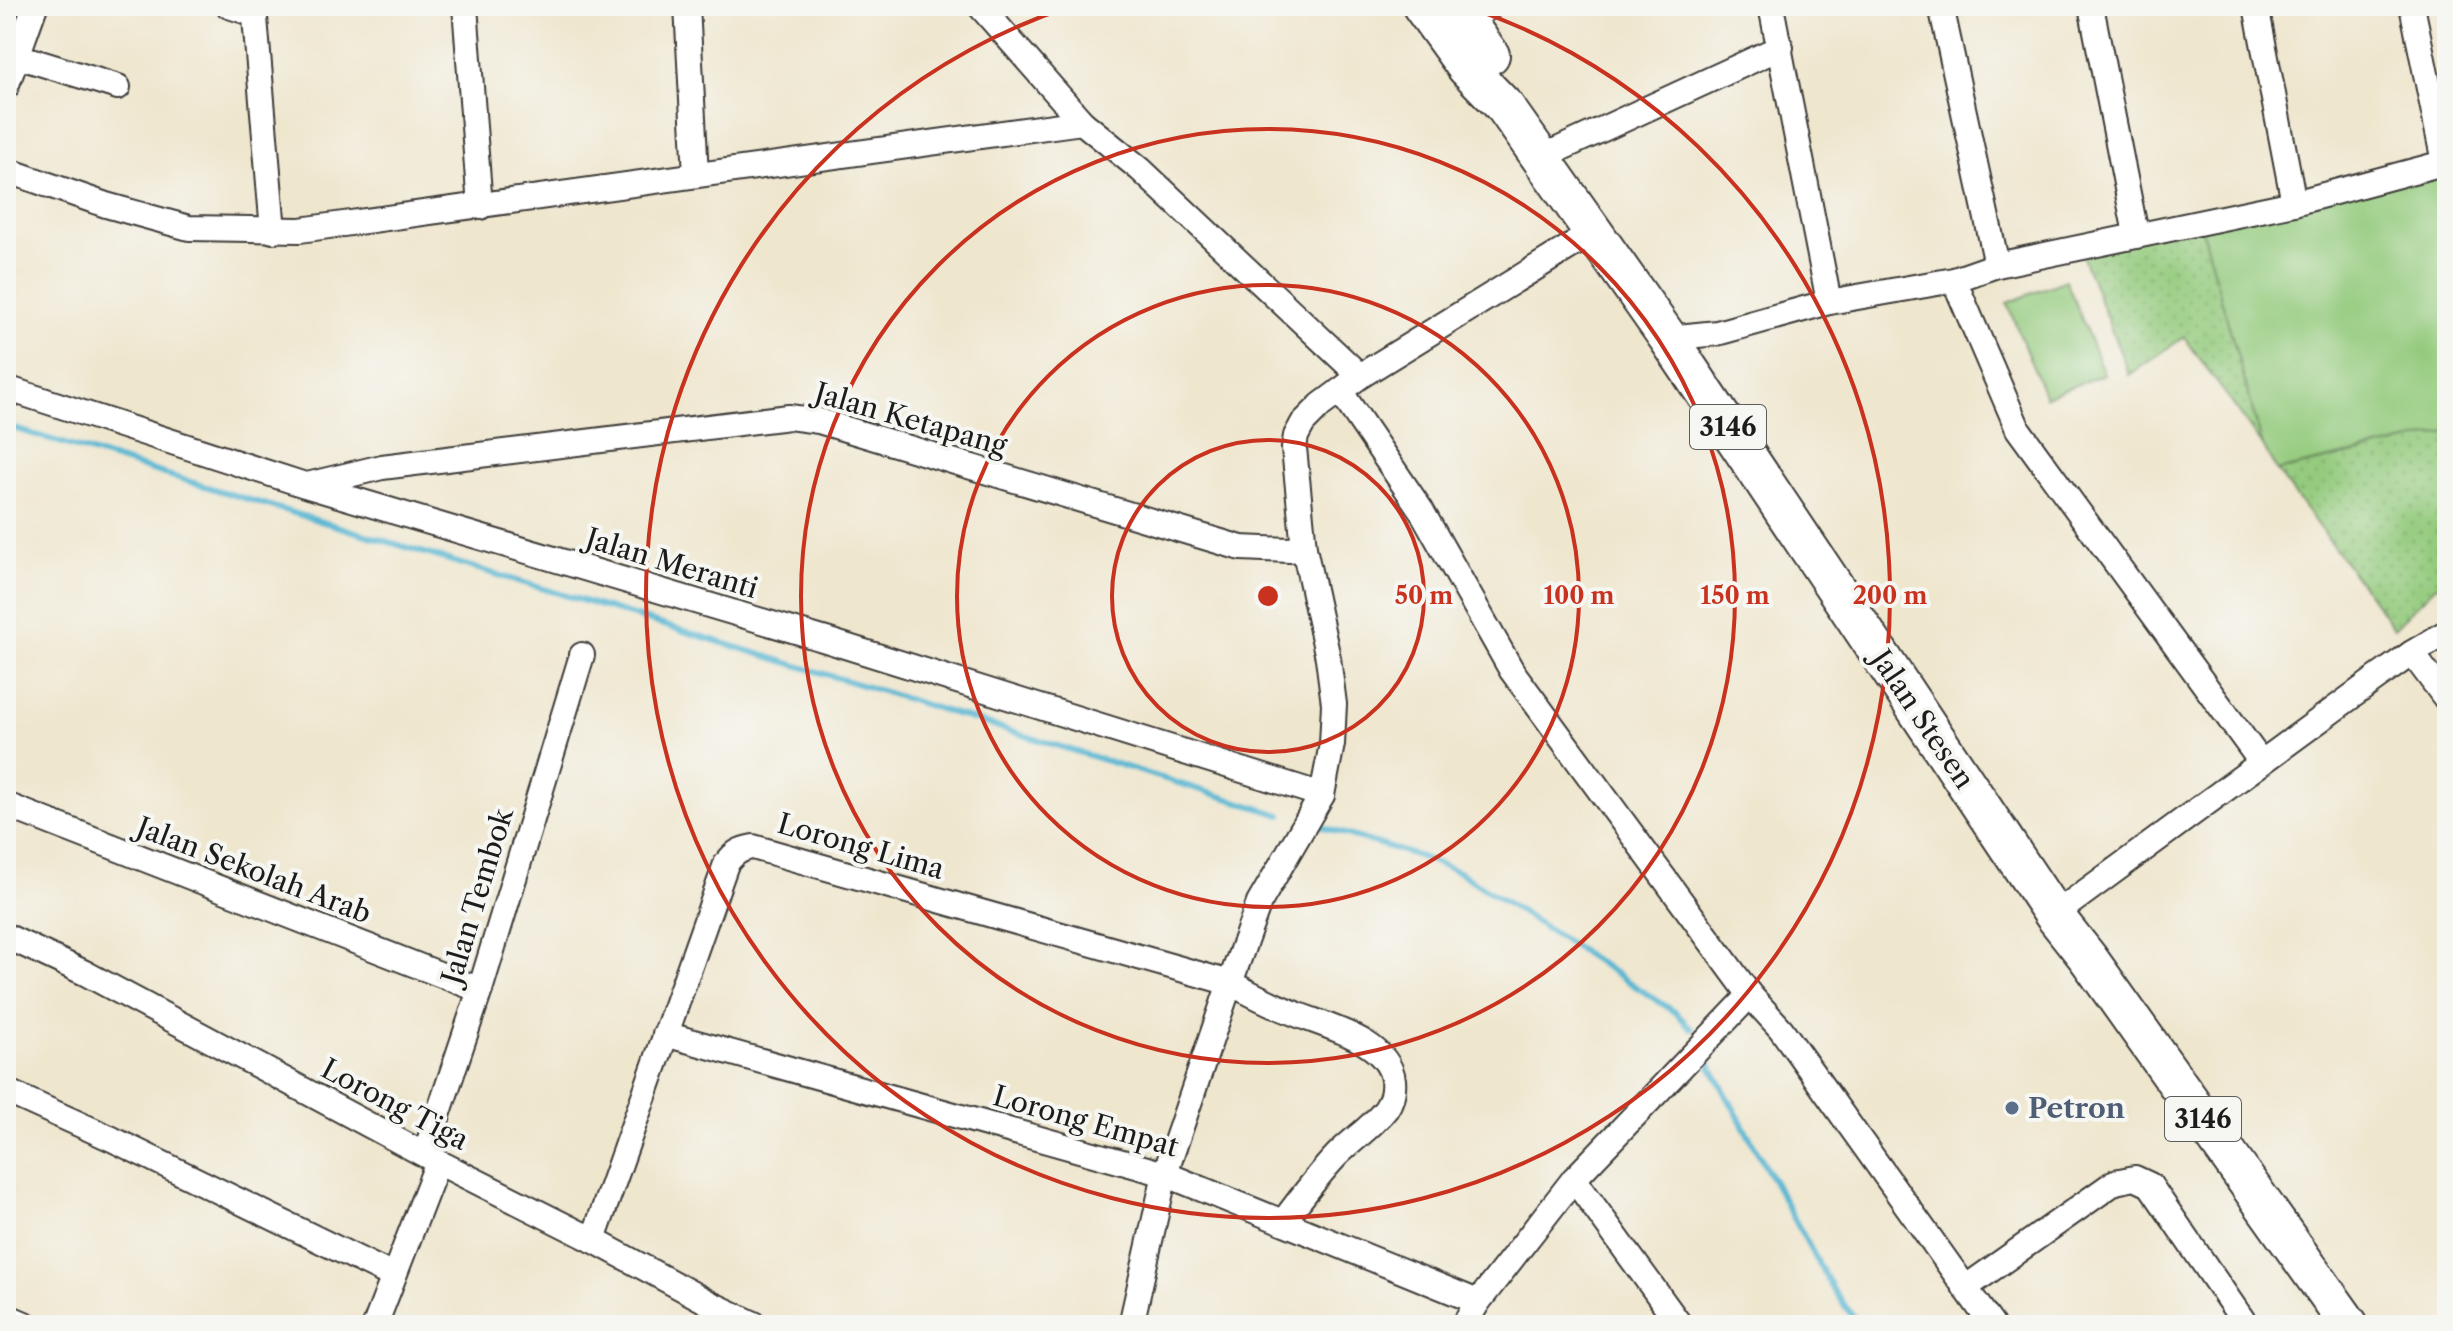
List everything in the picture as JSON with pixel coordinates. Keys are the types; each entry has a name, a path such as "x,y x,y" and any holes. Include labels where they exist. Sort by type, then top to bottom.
{"main road":[{"name":"3146","path":"1422,6 1466,67 1505,107"},
{"name":"3146","path":"1471,11 1491,56 1505,107"},
{"name":"Jalan Stesen","path":"1505,107 1668,338 2054,915 2349,1325"}],"street":[{"path":"6,87 35,6"},
{"path":"229,6 254,10 273,231"},
{"path":"465,6 480,207"},
{"path":"687,6 696,175"},
{"path":"1771,6 1829,302"},
{"path":"1941,6 1997,265"},
{"path":"2091,6 2136,234"},
{"path":"2256,6 2294,203"},
{"path":"1668,338 1717,333 1829,302 1954,280 1997,265 2294,203 2446,162 2412,6"},
{"path":"989,9 1082,122 1140,169 1360,376"},
{"path":"1540,158 1781,47"},
{"path":"17,56 118,87"},
{"path":"6,170 106,205 189,228 300,230 1082,122"},
{"path":"1131,1325 1165,1174 1230,983 1259,903 1322,795 1332,744 1334,704 1328,658 1304,548 1294,448 1296,436 1303,423 1321,405 1360,376 1592,233"},
{"path":"1954,280 2018,429 2261,762"},
{"name":"Jalan Meranti","path":"6,388 305,485 826,640 1322,795"},
{"path":"1340,391 1421,510 1512,671 1750,995 1781,1029 1992,1325"},
{"name":"Jalan Ketapang","path":"305,485 382,467 789,417 819,421 1241,548 1304,548"},
{"path":"2054,915 2412,653 2447,632"},
{"path":"2412,653 2447,700"},
{"name":"Jalan Tembok","path":"375,1325 432,1158 582,655"},
{"name":"Jalan Sekolah Arab","path":"6,805 480,990"},
{"name":"Lorong Lima","path":"593,1240 726,864 734,853 753,847 1230,983 1275,1005 1365,1041 1381,1053 1392,1070 1394,1088 1389,1105 1312,1183 1283,1222"},
{"name":"Lorong Tiga","path":"6,936 85,973 432,1158 756,1325"},
{"path":"1464,1325 1478,1302 1574,1179 1750,995"},
{"name":"Lorong Empat","path":"665,1034 1165,1174 1478,1302"},
{"path":"6,1091 112,1139 393,1276"},
{"path":"1965,1288 2115,1182 2135,1178 2150,1185 2246,1325"},
{"path":"1574,1179 1680,1325"},
{"path":"6,1316 27,1325"}],"green space":[{"path":"2447,163 2447,432 2277,471 2263,446 2198,216"},
{"path":"2198,216 2263,446 2184,337 2129,375 2077,242"},
{"path":"2066,280 2104,374 2045,397 2007,303"},
{"path":"2447,432 2447,582 2435,587 2394,628 2277,471"}],"waterway":[{"path":"6,426 1281,815"},
{"path":"1323,827 1459,872 1675,1012 1692,1029"},
{"path":"1709,1063 1832,1288 1859,1325"}],"place":[{"name":"Petron","path":"2012,1108"}]}
